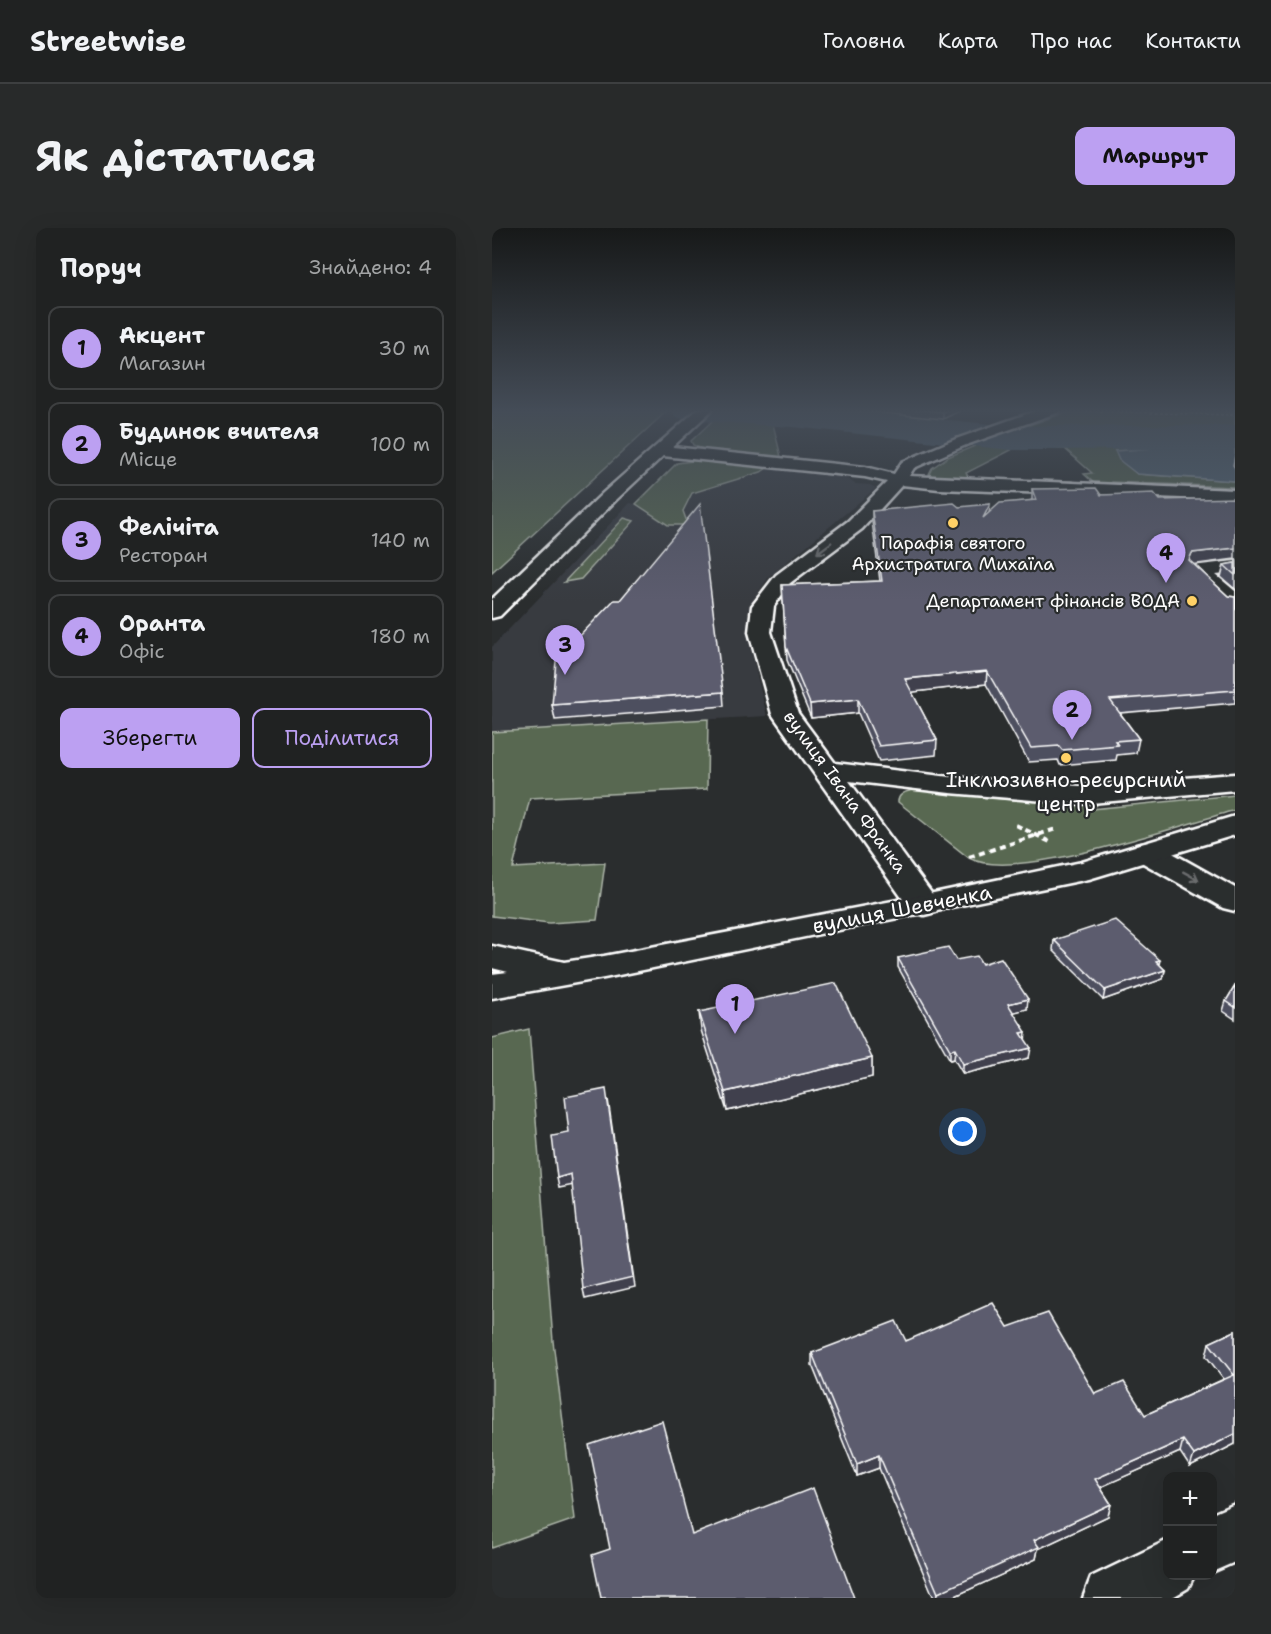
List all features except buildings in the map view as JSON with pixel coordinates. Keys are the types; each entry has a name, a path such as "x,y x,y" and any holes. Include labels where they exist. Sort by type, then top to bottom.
{"street":[{"path":"492,611 610,496 637,473"},
{"path":"869,473 898,480 939,484 1235,495"},
{"name":"вулиця Івана Франка","path":"903,473 855,525 783,579 763,606 760,632 785,714 924,905"},
{"path":"1235,567 1199,570 1235,602"},
{"path":"827,770 961,786 1080,795 1235,782"},
{"name":"вулиця Шевченка","path":"492,986 924,905 1089,870 1235,825"},
{"path":"1147,852 1235,901"},
{"name":"вулиця Шевченка","path":"492,957 565,974"},
{"path":"1217,1541 1235,1532"},
{"path":"1112,1598 1163,1570"}],"shaded area":[{"path":"758,473 839,473 855,484 870,485 876,488 769,577 749,606 747,633 767,716 492,732 492,647 630,503 636,504 668,525 688,525 683,511 692,493"}],"green space":[{"path":"492,473 600,473 492,572"},
{"path":"667,473 758,473 692,493 683,511 688,525 668,525 636,504"},
{"path":"966,473 969,478 1072,481 1076,484 931,477 933,476 929,474"},
{"path":"1136,473 1235,481 1235,487 1111,482 1107,486 1095,484 1084,474"},
{"path":"624,518 634,521 581,579 564,582"},
{"path":"708,719 707,789 530,798 513,868 605,863 597,920 549,923 492,916 492,732"},
{"path":"914,790 1013,800 1100,803 1091,809 1235,795 1235,810 1099,849 1059,858 991,864 969,858 898,802 901,795"},
{"path":"529,1029 553,1341 575,1519 492,1548 492,1038"}],"water":[{"path":"1235,473 1235,481 1137,474"}],"place":[{"name":"Парафія святого Архистратига Михаїла","path":"953,523"},
{"name":"Оранта","path":"1166,583"},
{"name":"Департамент фінансів ВОДА","path":"1192,601"},
{"name":"Фелічіта","path":"565,675"},
{"name":"Будинок вчителя","path":"1072,740"},
{"name":"Інклюзивно-ресурсний центр","path":"1066,758"},
{"name":"Акцент","path":"735,1034"}]}
